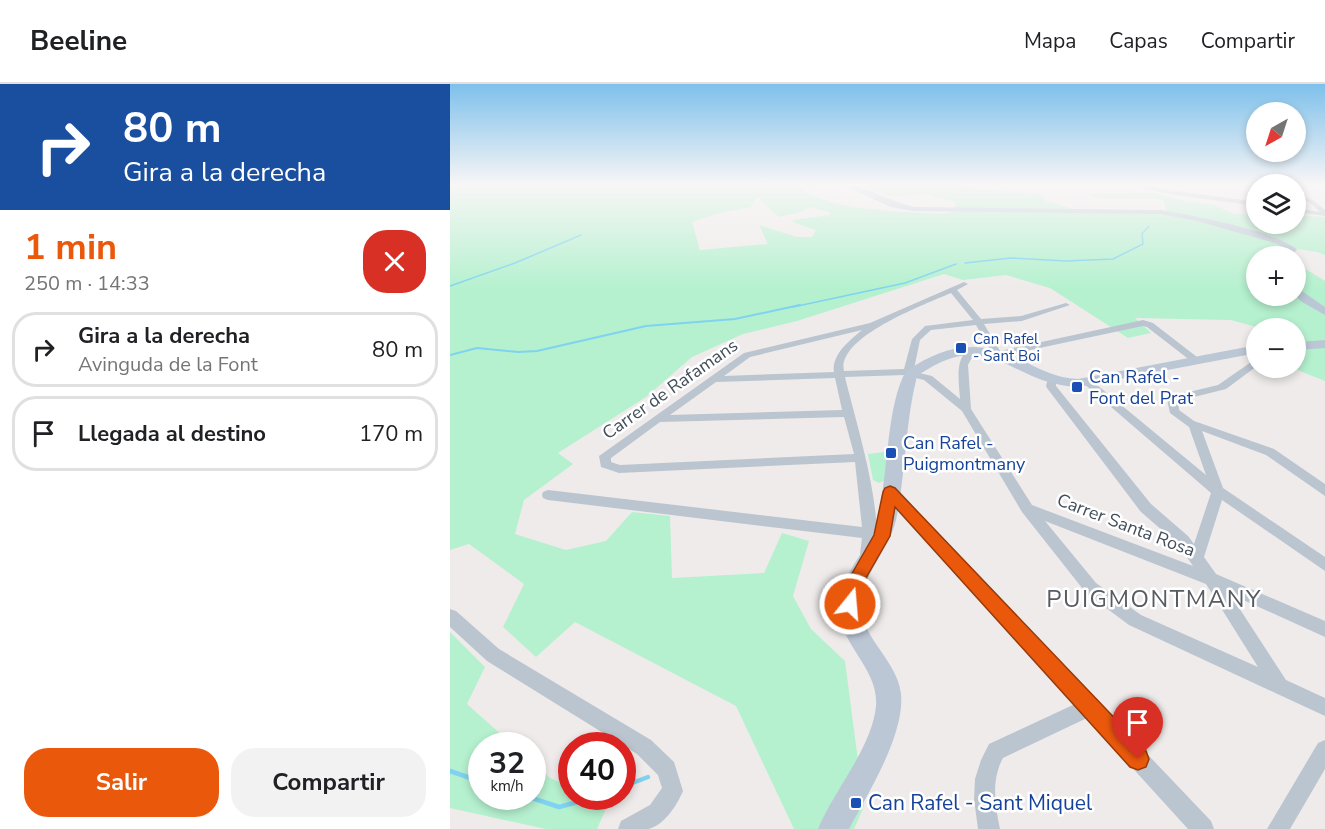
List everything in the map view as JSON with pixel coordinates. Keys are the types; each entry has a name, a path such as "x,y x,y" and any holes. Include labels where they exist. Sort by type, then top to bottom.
{"street":[{"path":"1201,220 1288,246"},
{"path":"865,564 870,533 861,459 838,375 838,366 844,353 873,325 964,284"},
{"path":"951,290 978,321 998,354"},
{"path":"1306,300 1325,312"},
{"path":"911,374 909,369 914,348 922,332 945,325 1022,318 1066,305"},
{"path":"998,354 1143,323 1150,325 1194,359"},
{"name":"Carrer de Rafamans","path":"861,459 618,469 605,464 605,456 747,356 763,350 873,325"},
{"path":"1306,345 1325,344"},
{"path":"966,409 963,365 967,357 978,351"},
{"path":"833,829 879,738 889,708 886,683 856,631 850,615 852,594 865,564 882,536 907,384 911,374 950,352 978,351 998,354 1052,381 1087,382 1194,359 1246,351"},
{"path":"1246,369 1222,387 1172,399 1174,411 1194,424 1270,452 1325,491"},
{"path":"714,379 911,374 928,378 966,409 1027,508 1091,588 1135,620 1325,707"},
{"path":"1052,381 1051,386 1146,508 1183,540 1282,689"},
{"path":"1087,382 1218,491 1325,565"},
{"path":"656,419 848,413"},
{"path":"1194,424 1218,491 1196,558"},
{"path":"890,492 1203,829"},
{"path":"548,495 870,533"},
{"name":"Carrer Santa Rosa","path":"1027,508 1211,579 1325,629"},
{"path":"450,616 493,655 644,747 667,770 673,791 657,812 629,829"},
{"path":"989,829 983,793 987,765 996,751 1089,706"},
{"path":"1278,829 1325,750"}],"green space":[{"path":"450,220 699,220 692,222 700,250 768,244 759,225 797,237 812,237 816,230 795,223 792,220 794,220 1246,220 1246,234 1306,234 1306,220 1325,220 1325,255 1306,250 1306,246 1246,246 1246,306 1306,306 1306,269 1325,281 1325,381 1306,373 1306,318 1246,318 1246,324 1231,320 1135,318 1151,333 1128,338 1050,288 1006,275 963,280 944,274 797,321 743,334 692,357 646,397 558,453 573,464 524,500 515,534 566,550 606,541 632,512 670,516 672,578 764,573 782,533 809,541 793,596 811,629 845,661 864,806 854,829 794,829 736,706 575,622 536,657 503,627 524,584 469,544 450,550"},
{"path":"891,451 886,480 879,483 873,480 868,454"},
{"path":"450,632 485,667 467,704 498,732 468,732 468,810 546,810 546,774 558,781 558,810 605,810 597,829 546,829 450,808"}],"waterway":[{"path":"965,263 1011,258 1066,261 1113,259 1143,244 1142,234 1149,226"},
{"path":"450,286 515,263 581,235"},
{"path":"793,307 905,283 956,264"},
{"path":"450,355 477,348 518,352 537,351 646,326 735,319 800,305"},
{"path":"450,771 468,777"},
{"path":"636,782 648,777"},
{"path":"546,803 558,807"}],"place":[{"name":"Can Rafel - Sant Boi","path":"961,348"},
{"name":"Can Rafel - Font del Prat","path":"1077,387"},
{"name":"Can Rafel - Puigmontmany","path":"891,453"},
{"name":"Can Rafel - Sant Miquel","path":"856,803"}],"district":[{"name":"PUIGMONTMANY","path":"1154,599"}],"route":[{"path":"850,604 858,577 882,536 890,492 1138,759"}]}
